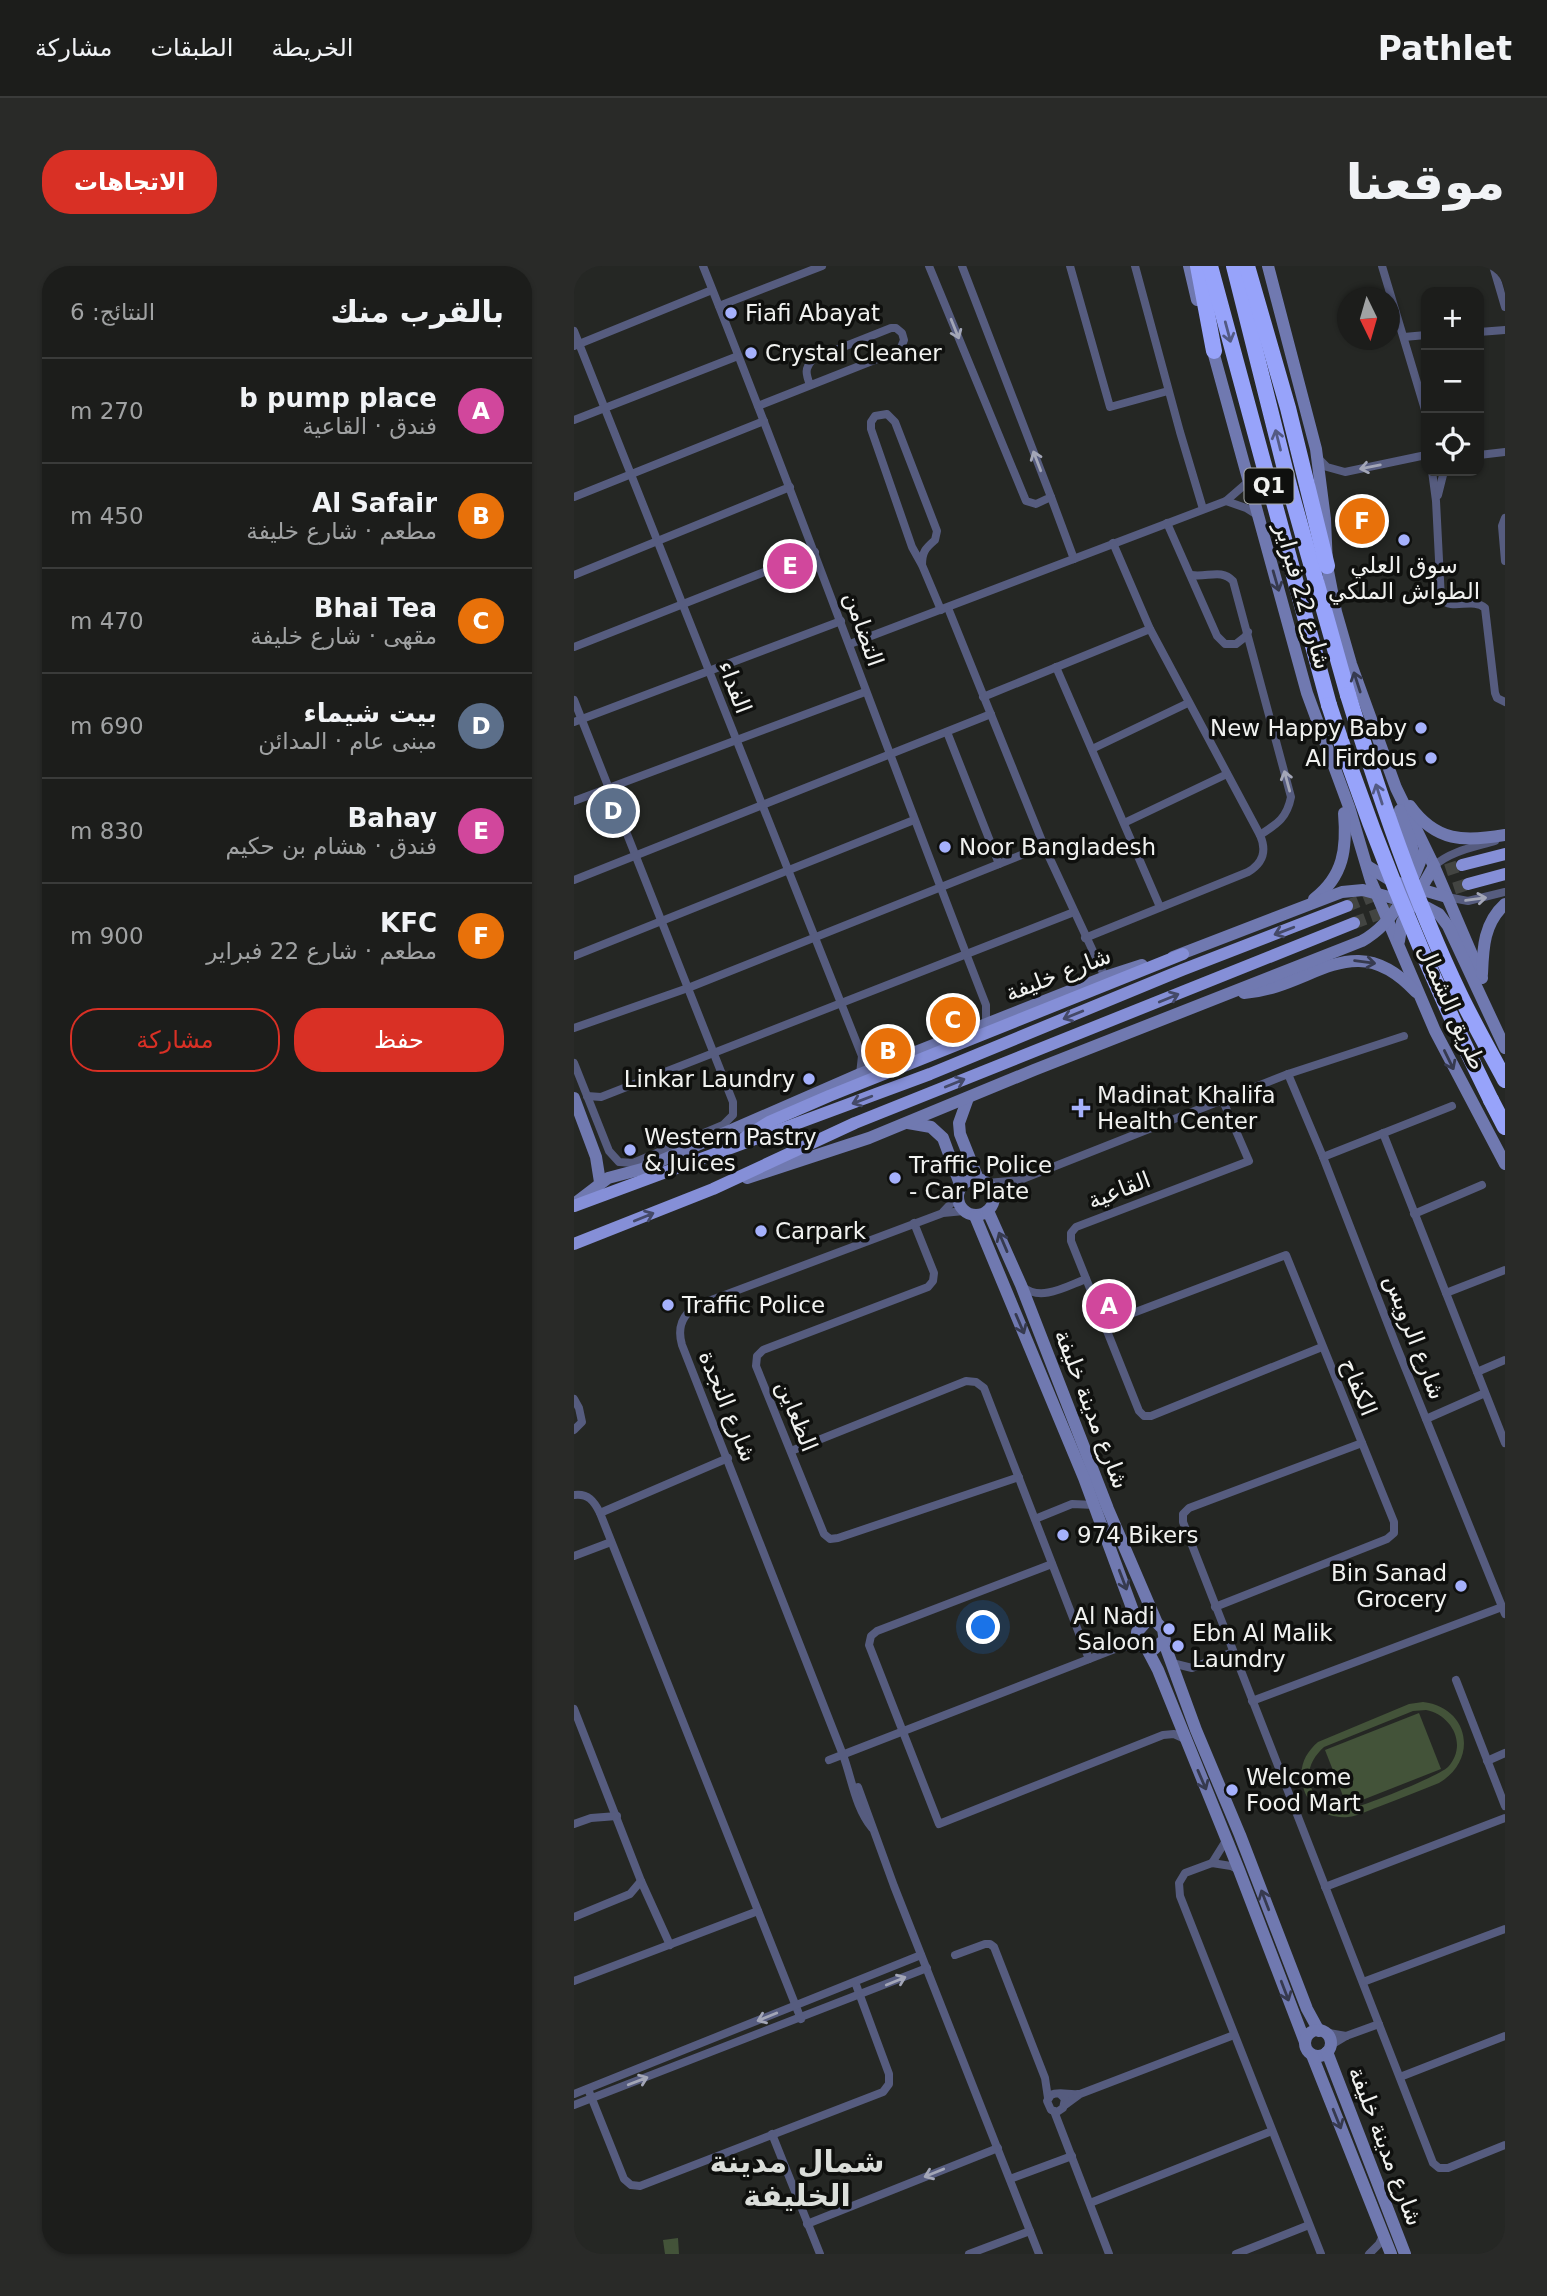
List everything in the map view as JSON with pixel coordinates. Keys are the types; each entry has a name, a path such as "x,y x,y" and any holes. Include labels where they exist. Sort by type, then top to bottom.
{"highway":[{"path":"1198,266 1214,351"},
{"name":"شارع 22 فبراير","path":"1210,266 1329,705 1360,801 1411,930 1443,1003 1491,1100"},
{"name":"شارع 22 فبراير","path":"1234,266 1290,489 1348,695 1383,806 1460,995 1505,1080"},
{"path":"1247,266 1288,408 1327,566"},
{"name":"طريق الشمال","path":"1491,1100 1505,1127"}],"main road":[{"path":"1462,865 1505,854"},
{"path":"1468,884 1505,874"},
{"name":"شارع خليفة","path":"574,1205 930,1074 1182,970 1347,906"},
{"path":"574,1244 713,1189 855,1123 1354,923"},
{"path":"724,1150 769,1122 829,1096 1183,954"}],"street":[{"name":"التضامن","path":"703,266 815,552 888,755 986,1005 986,1025"},
{"path":"719,306 808,269 822,266"},
{"path":"929,266 1026,501 1036,503 1051,497"},
{"path":"962,266 1074,559"},
{"path":"1069,266 1110,407 1168,391"},
{"path":"1135,266 1203,509"},
{"name":"شارع 22 فبراير","path":"1189,266 1307,693 1349,807 1375,892 1399,945"},
{"name":"شارع 22 فبراير","path":"1268,266 1318,458 1327,566 1336,612 1351,664 1396,788 1434,866 1482,978"},
{"path":"1382,266 1421,396"},
{"path":"1493,266 1505,307"},
{"path":"577,345 712,290"},
{"path":"758,406 900,349 904,340 901,333 891,328 813,359 807,365 806,374 810,385"},
{"path":"1484,332 1505,330"},
{"name":"الفداء","path":"574,331 577,345 862,1056 860,1074"},
{"path":"1404,337 1421,335"},
{"path":"574,420 738,356"},
{"path":"910,541 926,545 935,540 937,531 895,422 887,414 880,414 871,422 872,429 910,541 984,697 1044,846 1105,977"},
{"path":"574,497 764,421"},
{"path":"1484,454 1505,452"},
{"path":"1318,458 1327,467 1345,472 1421,456"},
{"path":"1433,476 1441,598 1448,604 1478,604 1485,608 1494,687 1497,698 1505,702"},
{"path":"1436,501 1443,476"},
{"path":"850,645 1226,501 1248,481"},
{"path":"574,575 790,487"},
{"path":"1226,501 1257,515"},
{"path":"1505,518 1502,526 1505,561"},
{"path":"1167,523 1220,641 1236,645 1248,632"},
{"path":"1085,937 1248,872 1256,867 1264,855 1260,835 1150,629 1113,543"},
{"path":"922,565 926,545"},
{"path":"574,647 815,552"},
{"path":"1191,575 1219,573 1229,576 1235,586 1292,797 1289,811 1283,819 1260,835"},
{"path":"578,721 841,621"},
{"path":"984,697 1150,629"},
{"path":"1056,667 1160,907"},
{"path":"1494,687 1505,685"},
{"path":"574,801 865,692"},
{"path":"574,700 578,721 609,788 733,1102 733,1115 723,1125 633,1163 626,1163 619,1162 609,1151 578,1099"},
{"path":"1092,749 1188,703"},
{"path":"574,880 991,714"},
{"path":"947,732 999,864"},
{"path":"1389,769 1421,820 1440,833 1465,840 1505,837"},
{"path":"1124,823 1227,774"},
{"path":"1349,807 1363,827 1383,870 1395,876 1405,874 1414,859 1396,788"},
{"path":"1299,909 1331,883 1342,864 1346,831 1341,789"},
{"path":"574,956 914,820"},
{"path":"1434,866 1461,851 1505,837"},
{"path":"575,1029 688,988 1044,846"},
{"path":"1415,888 1425,849"},
{"path":"1366,866 1384,878 1447,897 1474,900 1505,892"},
{"name":"طريق الشمال","path":"1434,866 1407,902 1399,945 1460,1081 1505,1164"},
{"name":"شارع خليفة","path":"574,1205 600,1182 642,1168 860,1074 1105,977 1183,954 1342,892 1375,892"},
{"name":"طريق الشمال","path":"1375,892 1433,909 1448,926 1505,1048"},
{"path":"713,1189 869,1138 1362,941 1378,932 1407,902"},
{"path":"1482,1001 1484,940 1493,917 1505,904"},
{"path":"578,1099 601,1097 1074,912"},
{"path":"1399,945 1417,926 1433,923 1448,926"},
{"path":"1230,994 1262,991 1345,961 1362,959 1378,963 1394,972 1421,998"},
{"path":"986,1005 994,1013 1004,1017"},
{"path":"908,1123 931,1127 943,1138 959,1191 960,1207 969,1214 991,1204 1020,1180 1288,1074 1404,1036"},
{"path":"862,1056 879,1067"},
{"path":"574,1063 578,1099 596,1157 600,1182"},
{"name":"شارع الرويس","path":"1288,1074 1503,1610"},
{"path":"968,1098 959,1123 960,1134 983,1181 992,1190 991,1204"},
{"name":"القاعية","path":"1223,1101 1249,1161 1076,1227 1072,1233 1072,1241 1104,1324 1139,1411 1144,1416 1151,1416 1322,1348"},
{"path":"1323,1157 1452,1106"},
{"path":"1382,1133 1505,1443"},
{"path":"596,1157 619,1174"},
{"path":"959,1191 967,1182 1020,1180"},
{"path":"1415,1214 1482,1185"},
{"name":"شارع النجدة","path":"943,1213 959,1191"},
{"name":"شارع مدينة خليفة","path":"991,1204 1108,1509 1157,1623"},
{"name":"شارع النجدة","path":"969,1214 943,1213 698,1305 685,1315 680,1327 682,1345 849,1771 862,1812 872,1828 1040,2254"},
{"name":"شارع مدينة خليفة","path":"969,1214 1095,1505 1138,1630"},
{"name":"الظعاين","path":"914,1223 934,1273 933,1281 928,1287 763,1350 757,1356 756,1366 824,1534 830,1539 838,1538 1019,1477"},
{"name":"الكفاح","path":"1104,1324 1286,1255 1394,1522 1395,1533 1387,1539 1215,1607"},
{"path":"1446,1293 1505,1270"},
{"path":"1034,1317 1038,1300 1044,1294 1086,1279"},
{"path":"1021,1285 1027,1291 1044,1294"},
{"path":"1477,1372 1505,1360"},
{"path":"791,1451 966,1381 976,1382 984,1388 1089,1659"},
{"path":"1426,1419 1485,1393"},
{"path":"574,1399 582,1422 574,1430"},
{"path":"1362,1443 1189,1508 1183,1514 1183,1522 1433,2163 1439,2168 1448,2168 1505,2145"},
{"path":"600,1513 728,1458"},
{"path":"1072,1504 1082,1488 1084,1478"},
{"path":"574,1495 585,1495 592,1499 600,1513 801,2019"},
{"path":"1035,1519 1072,1504 1095,1505"},
{"path":"574,1556 611,1542"},
{"path":"1052,1564 877,1631 871,1636 869,1645 939,1824 1163,1735 1174,1734 1185,1739"},
{"path":"1252,1701 1503,1610"},
{"path":"829,1760 1120,1647 1147,1622 1157,1623 1163,1629 1172,1664 1307,2009 1321,2031 1329,2037 1329,2049"},
{"path":"1138,1630 1137,1640 1158,1670 1227,1839 1306,2050 1312,2055 1320,2056 1346,2036 1379,2024"},
{"path":"1120,1647 1157,1648 1164,1640"},
{"path":"1172,1664 1185,1668 1198,1666 1233,1652"},
{"path":"1181,1687 1188,1675 1198,1666"},
{"path":"1456,1680 1505,1806"},
{"path":"575,1715 641,1881 670,1945"},
{"path":"1163,1735 1173,1723 1175,1715"},
{"path":"1487,1761 1505,1753"},
{"path":"574,1824 592,1818 617,1816"},
{"path":"1325,1887 1505,1818"},
{"path":"1227,1839 1212,1863 1185,1873 1179,1883 1180,1896 1321,2254"},
{"path":"1212,1863 1239,1870"},
{"path":"574,1917 625,1897 635,1891 641,1881"},
{"path":"574,1981 758,1911"},
{"path":"1363,1982 1505,1929"},
{"path":"955,1955 985,1944 994,1947 1045,2078 1047,2104 1061,2108"},
{"path":"574,2094 922,1955"},
{"path":"574,2105 927,1968"},
{"path":"588,2089 624,2179 631,2185 640,2186 883,2092 889,2084 889,2074 855,1982"},
{"path":"1305,2042 1311,2032 1321,2031 1346,2036"},
{"path":"1061,2108 1080,2094 1234,2035"},
{"path":"1400,2077 1505,2036"},
{"name":"شارع مدينة خليفة","path":"1329,2049 1405,2254"},
{"name":"شارع مدينة خليفة","path":"1312,2055 1391,2254"},
{"path":"1045,2078 1065,2099 1061,2108 1062,2127 1109,2254"},
{"path":"1048,2098 1059,2093 1080,2094"},
{"path":"1090,2203 1272,2131"},
{"path":"772,2134 820,2254"},
{"path":"807,2224 998,2148"},
{"path":"1010,2179 1072,2155"},
{"path":"1236,2254 1309,2225"},
{"path":"969,2254 1030,2231"},
{"path":"1368,2254 1383,2236"}],"green space":[{"path":"1423,1702 1439,1706 1459,1724 1464,1749 1452,1773 1439,1783 1352,1816 1333,1816 1313,1805 1305,1793 1301,1773 1306,1756 1313,1746 1409,1704","holes":["1426,1710 1450,1724 1457,1741 1457,1750 1448,1767 1414,1785 1351,1809 1332,1808 1315,1795 1310,1785 1310,1769 1324,1747 1413,1711"]},
{"path":"1419,1713 1441,1769 1347,1806 1325,1750"},
{"path":"678,2238 679,2254 665,2254 663,2240"}],"tunnel":[{"path":"1429,876 1462,865"},
{"path":"1437,894 1468,884"},
{"path":"1347,906 1382,892"},
{"path":"1354,923 1393,909"}],"place":[{"name":"Fiafi Abayat","path":"731,313"},
{"name":"Crystal Cleaner","path":"751,353"},
{"name":"KFC","path":"1362,521"},
{"name":"سوق العلي الطواش الملكي","path":"1404,540"},
{"name":"Bahay","path":"790,566"},
{"name":"New Happy Baby","path":"1421,728"},
{"name":"Al Firdous","path":"1431,758"},
{"name":"بيت شيماء","path":"613,811"},
{"name":"Noor Bangladesh","path":"945,847"},
{"name":"Bhai Tea","path":"953,1020"},
{"name":"Al Safair","path":"888,1051"},
{"name":"Linkar Laundry","path":"809,1079"},
{"name":"Madinat Khalifa Health Center","path":"1081,1108"},
{"name":"Western Pastry & Juices","path":"630,1150"},
{"name":"Traffic Police - Car Plate","path":"895,1178"},
{"name":"Carpark","path":"761,1231"},
{"name":"Traffic Police","path":"668,1305"},
{"name":"b pump place","path":"1109,1306"},
{"name":"974 Bikers","path":"1063,1535"},
{"name":"Bin Sanad Grocery","path":"1461,1586"},
{"name":"Al Nadi Saloon","path":"1169,1629"},
{"name":"Ebn Al Malik Laundry","path":"1178,1646"},
{"name":"Welcome Food Mart","path":"1232,1790"}],"district":[{"name":"شمال مدينة الخليفة","path":"797,2178"}]}
